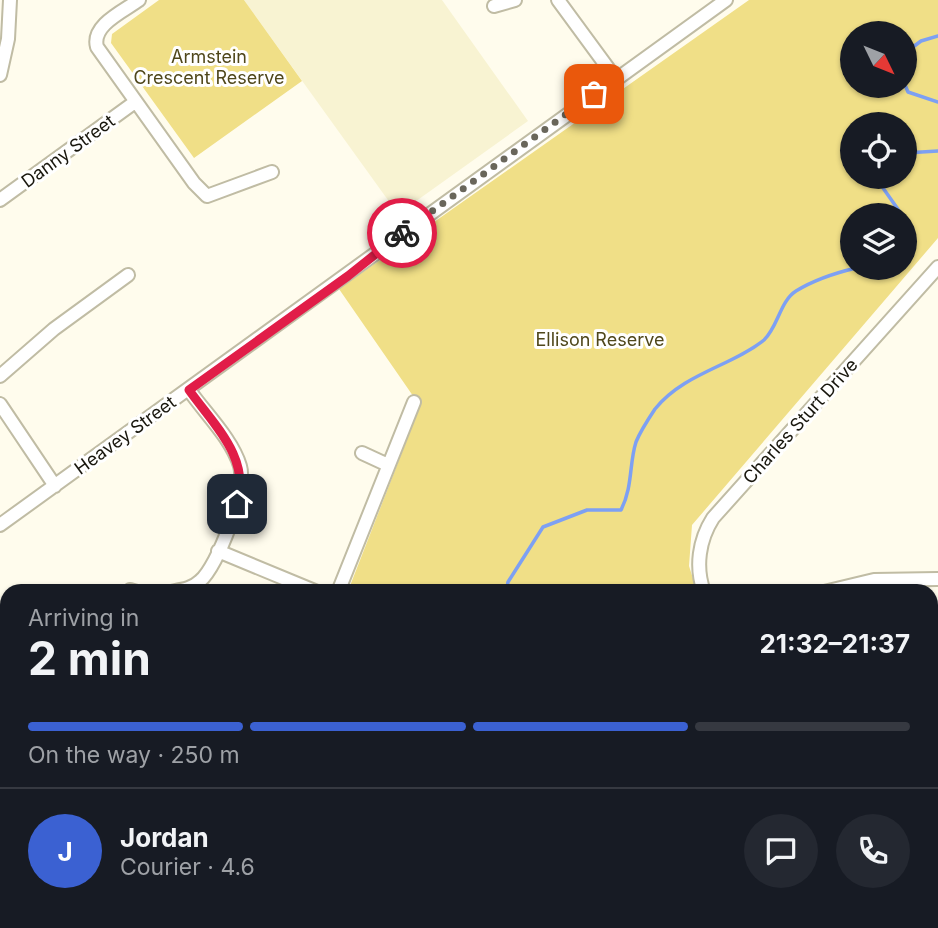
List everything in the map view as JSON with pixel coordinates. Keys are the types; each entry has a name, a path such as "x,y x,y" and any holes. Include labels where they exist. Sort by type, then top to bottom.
{"street":[{"path":"0,75 8,39 9,0"},
{"path":"139,0 103,26 95,38 98,50 194,183 207,195 272,172"},
{"path":"494,6 514,0"},
{"path":"558,0 616,79"},
{"name":"Heavey Street","path":"0,525 726,0"},
{"name":"Danny Street","path":"0,200 135,102"},
{"name":"Charles Sturt Drive","path":"702,584 700,552 713,518 938,267"},
{"path":"0,376 54,329 128,275"},
{"path":"189,390 233,452 242,473 240,496 208,573 198,584"},
{"path":"341,584 414,402"},
{"path":"0,404 55,486"},
{"path":"362,453 388,465"},
{"path":"218,551 298,584"},
{"path":"857,584 874,580 938,579"}],"shaded area":[{"path":"244,0 442,0 528,121 398,214"}],"green space":[{"name":"Armstein Crescent Reserve","path":"159,0 244,0 302,81 194,158 111,43 112,34"},
{"name":"Ellison Reserve","path":"749,0 938,0 938,238 917,262 917,203 840,203 840,280 902,280 692,525 689,566 695,584 351,584 420,406 339,289"}],"waterway":[{"path":"917,44 938,36"},
{"path":"917,95 938,102"},
{"path":"917,152 938,151"},
{"path":"884,189 894,203"},
{"path":"508,584 543,527 587,510 621,510 636,442 655,409 667,397 694,378 738,357 764,340 786,301 796,291 840,273"}],"way so far":[{"path":"402,233 594,94"}],"route":[{"path":"237,504 242,489 240,465 189,390 348,276 402,233"}]}
